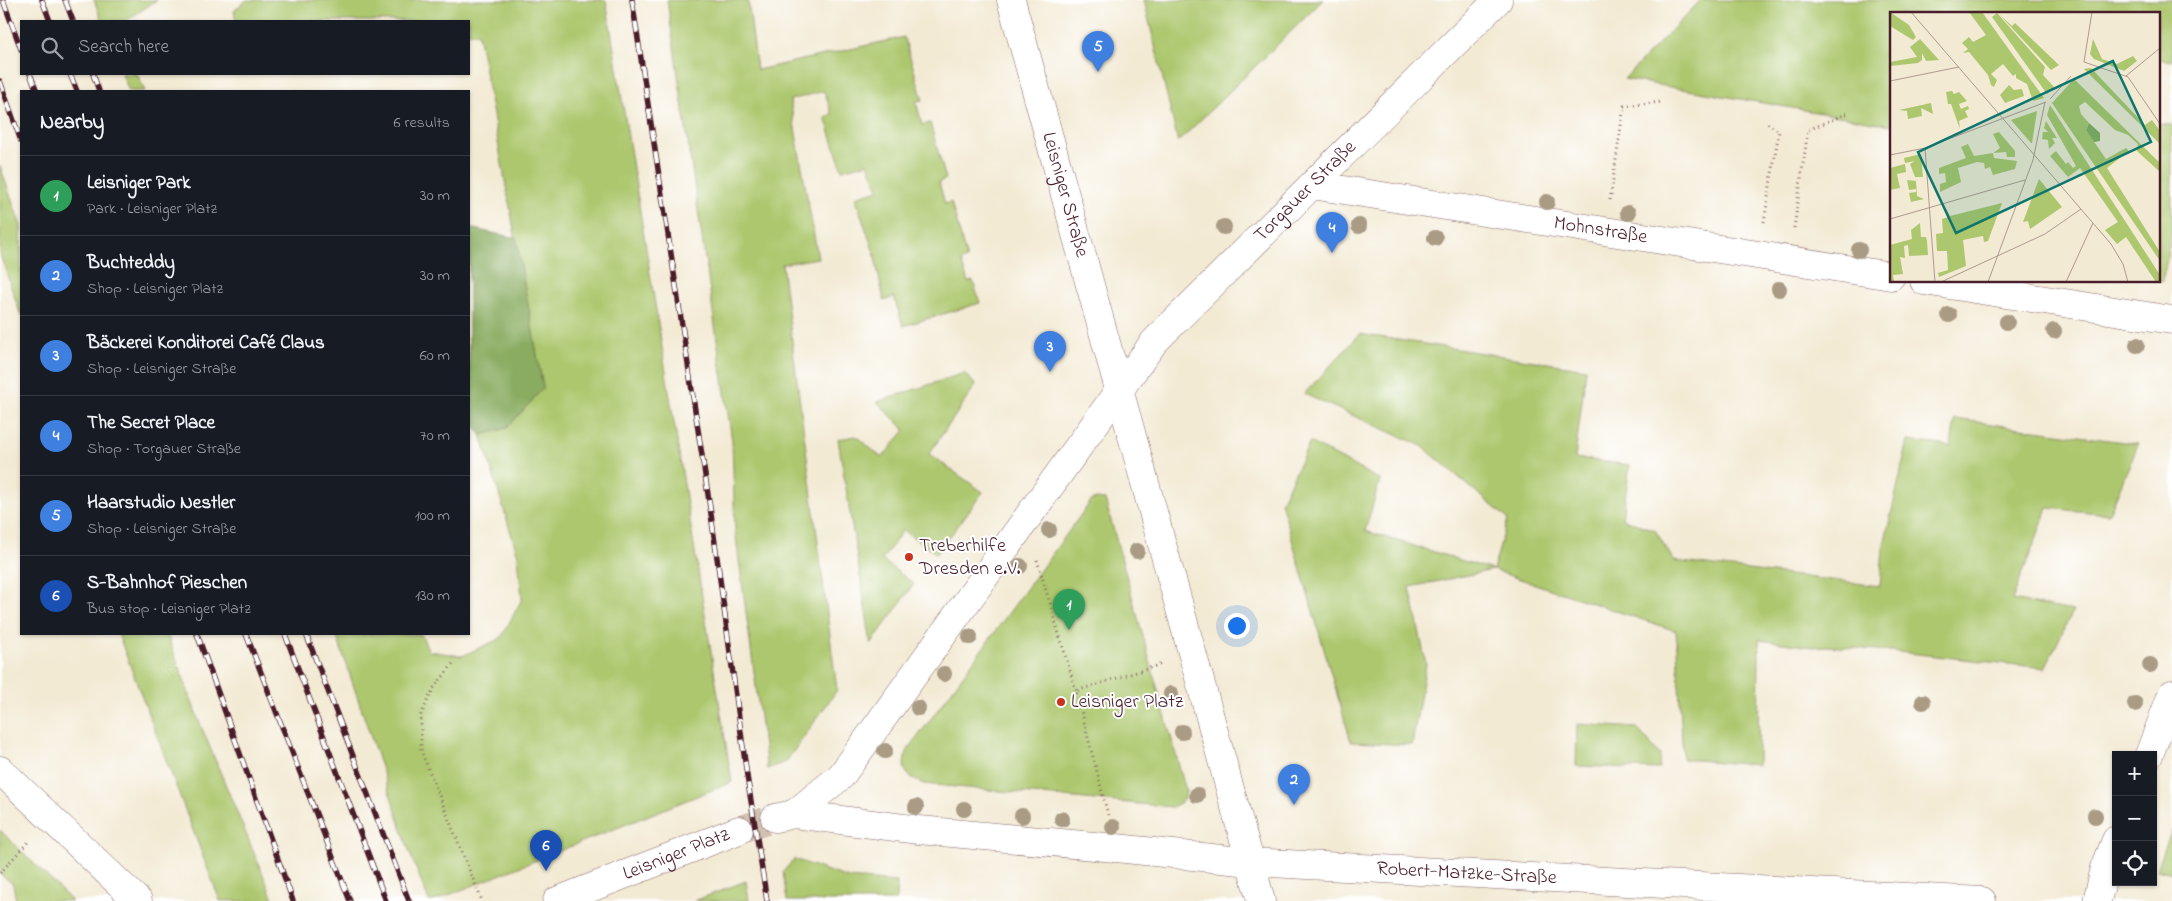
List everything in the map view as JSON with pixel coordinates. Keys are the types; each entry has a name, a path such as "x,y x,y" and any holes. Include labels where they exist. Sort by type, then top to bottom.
{"street":[{"name":"Leisniger Straße","path":"1011,0 1120,390"},
{"name":"Torgauer Straße","path":"1120,390 1154,342 1498,0"},
{"name":"Mohnstraße","path":"1312,185 1890,276"},
{"path":"1930,282 2172,320"},
{"path":"1120,390 841,776 784,816 1250,862"},
{"path":"1120,390 1261,901"},
{"path":"2151,751 2172,694"},
{"path":"0,770 138,901"},
{"name":"Leisniger Platz","path":"557,901 605,892 739,830"},
{"path":"2097,901 2105,868 2116,841"},
{"name":"Robert-Matzke-Straße","path":"1250,862 1982,901"}],"path":[{"path":"1605,231 1624,106 1661,102"},
{"path":"1791,260 1808,130 1850,112"},
{"path":"1759,256 1780,131 1765,122"},
{"path":"1026,519 1076,691 1116,848"},
{"path":"1076,691 1193,654"},
{"path":"453,664 433,689 421,715 421,751 482,901"},
{"path":"0,873 28,843"}],"green space":[{"path":"94,0 157,0 127,20 102,20"},
{"path":"246,0 606,0 732,782 434,901 429,901 411,856 336,635 421,635 429,651 462,656 501,638 522,599 518,556 481,435 507,428 543,388 478,33 470,33 470,20 236,20 234,11"},
{"path":"667,0 748,0 757,70 904,37 923,100 916,101 922,125 930,123 946,179 939,182 945,204 951,202 967,259 961,261 968,282 973,281 980,303 903,326 894,297 884,301 874,253 855,197 879,190 868,163 842,170 825,117 832,114 824,91 790,100 818,258 782,264 837,690 786,762 767,769 735,530 732,441"},
{"path":"1144,0 1323,0 1178,142"},
{"path":"1701,0 2172,0 2172,61 2160,59 2160,12 1890,12 1890,125 1624,79"},
{"path":"122,75 137,75 145,90 129,90"},
{"path":"2160,124 2172,125 2172,229 2163,281 2160,280"},
{"path":"0,166 20,223 20,313 0,255"},
{"path":"470,228 516,238 543,388 507,428 481,435 470,418"},
{"path":"1360,334 1586,369 1575,458 1630,465 1622,519 1655,530 1674,561 1880,586 1883,549 1908,441 1951,446 1955,419 2138,444 2109,514 2048,508 2012,600 2073,611 2045,668 1890,651 1826,646 1813,647 1759,640 1758,765 1683,759 1676,631 1493,570 1508,519 1422,446 1304,394"},
{"path":"964,373 976,385 929,454 983,492 937,554 903,530 882,560 914,584 871,644 838,439 856,436 882,458 905,430 877,402"},
{"path":"1310,442 1380,480 1365,531 1493,570 1410,587 1426,664 1412,745 1351,742 1281,502"},
{"path":"1096,499 1105,500 1108,510 1186,791 1184,799 1172,807 924,784 913,778 906,772 904,767 908,750 1091,501"},
{"path":"118,635 167,635 199,721 274,901 220,901"},
{"path":"1577,724 1637,728 1660,755 1659,769 1576,766"},
{"path":"0,830 72,901 16,901 13,884 0,874"},
{"path":"2172,830 2172,873 2157,869"},
{"path":"794,859 848,878 897,882 896,901 787,901 783,872"},
{"path":"746,881 749,901 694,901"}],"tunnel":[{"path":"739,830 775,818"}],"railway":[{"path":"3,0 20,46"},
{"path":"42,0 50,20"},
{"path":"65,0 73,20"},
{"path":"632,0 711,514 747,776 767,901"},
{"path":"30,75 37,90"},
{"path":"70,75 77,90"},
{"path":"93,75 99,90"},
{"path":"0,81 20,138"},
{"path":"197,635 293,901"},
{"path":"246,635 350,901"},
{"path":"285,635 386,901"},
{"path":"306,635 409,901"}],"place":[{"name":"Haarstudio Nestler","path":"1098,72"},
{"name":"The Secret Place","path":"1332,253"},
{"name":"Bäckerei Konditorei Café Claus","path":"1050,372"},
{"name":"Treberhilfe Dresden e.V.","path":"909,557"},
{"name":"Leisniger Park","path":"1069,630"},
{"name":"Leisniger Platz","path":"1061,702"},
{"name":"Buchteddy","path":"1294,805"},
{"name":"S-Bahnhof Pieschen","path":"546,871"}]}
